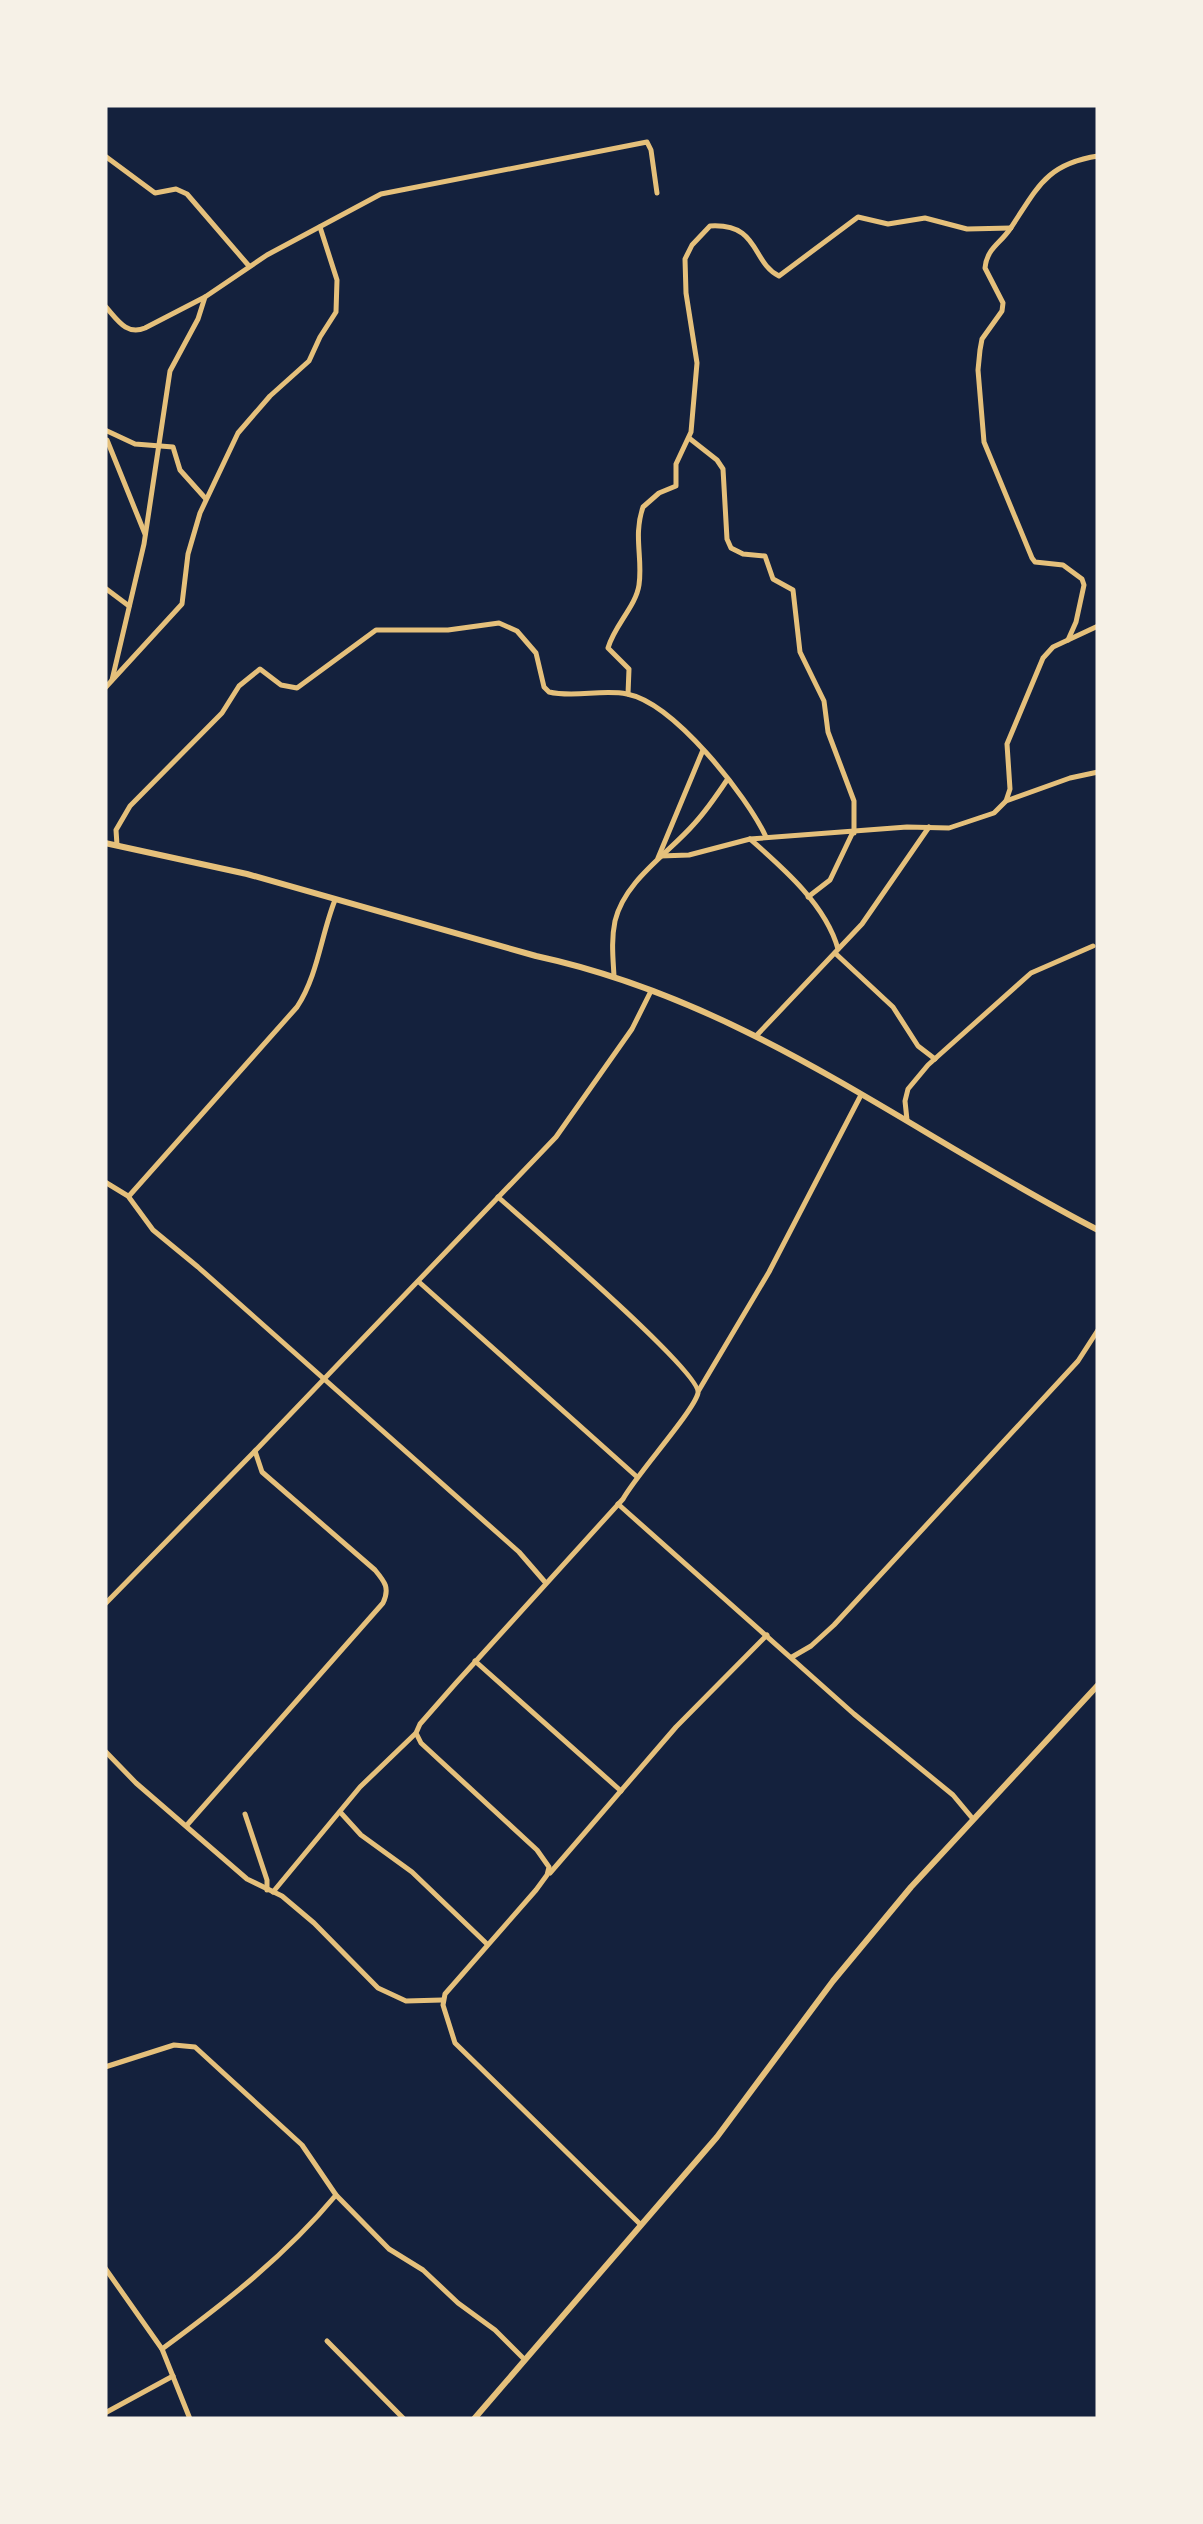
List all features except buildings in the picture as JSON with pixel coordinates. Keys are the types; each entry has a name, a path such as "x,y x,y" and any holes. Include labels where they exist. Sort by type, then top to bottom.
{"street":[{"path":"105,306 128,330 135,332 205,297 248,266 389,192 647,142 652,150 657,193"},
{"path":"105,156 155,194 176,189 187,194 248,266"},
{"path":"1068,640 1076,622 1082,579 1063,564 1034,562 1032,558 984,442 978,370 982,338 1002,311 1003,303 988,276 986,258 1042,180 1061,167 1098,156"},
{"path":"628,694 630,669 608,648 638,591 636,552 640,516 651,498 676,486 676,464 689,438 697,352 686,293 685,259 704,229 716,225 738,231 756,246 770,270 779,276 858,217 888,224 925,218 967,229 1011,228"},
{"path":"107,685 182,604 191,540 206,499 243,426 309,360 336,312 337,280 320,227"},
{"path":"107,685 146,534 170,371 205,297"},
{"path":"146,534 106,440 108,431 122,440 173,447 180,470 206,499"},
{"path":"689,438 723,468 730,548 765,556 772,579 793,590 800,652 824,701 828,732 854,801 853,834 830,880 808,897"},
{"path":"105,588 129,606"},
{"path":"117,845 116,830 121,818 222,713 250,675 263,670 281,686 297,688 376,630 448,630 504,624 517,631 536,653 544,687 549,692 628,694 673,721 728,779 766,838"},
{"path":"1006,802 1011,782 1007,744 1043,658 1053,647 1098,626"},
{"path":"658,858 703,750"},
{"path":"658,858 689,855 750,839 966,824 994,813 1006,802 1098,772"},
{"path":"614,976 612,942 619,911 658,858 695,824 728,779"},
{"path":"757,1035 837,952 890,887 929,828"},
{"path":"750,839 808,897 830,930 837,952 893,1007 918,1046 935,1060"},
{"path":"105,843 246,874 652,989 757,1035 1098,1230"},
{"path":"128,1196 297,1007 311,982 322,931 335,900"},
{"path":"907,1120 908,1090 935,1060 1031,973 1092,946"},
{"path":"105,1604 566,1125 632,1029 652,989"},
{"path":"270,1891 360,1786 416,1733 474,1662 618,1504 688,1410 769,1272 862,1095"},
{"path":"105,1182 128,1196 153,1230 520,1552 545,1582"},
{"path":"498,1197 668,1350 697,1383 699,1392"},
{"path":"419,1282 636,1476"},
{"path":"792,1657 811,1646 834,1624 1078,1362 1098,1330"},
{"path":"187,1826 388,1593 375,1570 262,1472 255,1451"},
{"path":"618,1504 854,1714 953,1795 973,1819"},
{"path":"105,1751 136,1783 247,1879 314,1923 378,1988 406,2001 442,2000 676,1727 766,1635"},
{"path":"474,1662 621,1791"},
{"path":"474,2419 717,2137 833,1980 973,1819 1098,1685"},
{"path":"416,1733 435,1756 537,1850 549,1867 547,1875"},
{"path":"340,1812 360,1835 412,1872 487,1944"},
{"path":"245,1814 270,1891"},
{"path":"442,2000 455,2043 461,2050 640,2224"},
{"path":"105,2067 174,2045 195,2047 302,2145 336,2195 390,2248 422,2270 524,2359"},
{"path":"162,2349 273,2263 336,2195"},
{"path":"105,2268 162,2349 190,2419"},
{"path":"326,2342 404,2419"},
{"path":"112,2419 106,2412 174,2376"}]}
